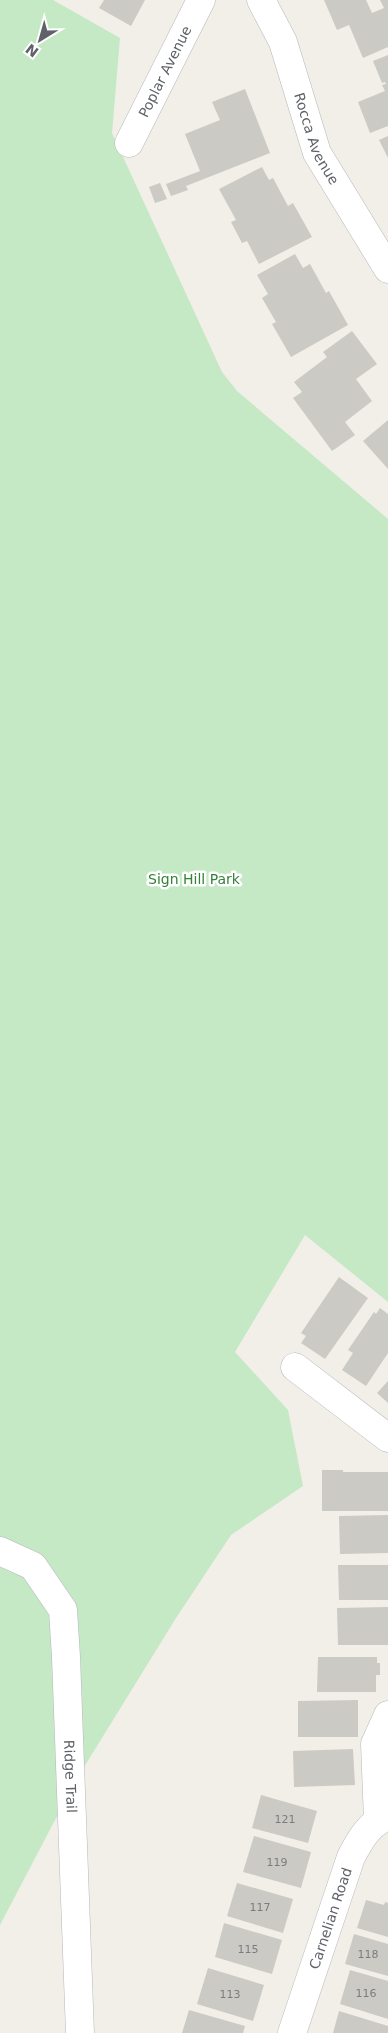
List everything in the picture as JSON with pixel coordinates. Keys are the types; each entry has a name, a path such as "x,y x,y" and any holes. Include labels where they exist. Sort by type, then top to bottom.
{"street":[{"name":"Poplar Avenue","path":"129,143 201,0"},
{"name":"Rocca Avenue","path":"261,0 283,42 317,153 388,269"},
{"path":"295,1367 386,1434 388,1438"},
{"name":"Ridge Trail","path":"0,1551 32,1566 63,1610 80,2033"},
{"path":"383,1818 375,1744 388,1716"},
{"name":"Carnelian Road","path":"292,2033 351,1857 363,1834 383,1818"}],"green space":[{"name":"Sign Hill Park","path":"0,0 53,0 120,38 112,133 222,372 237,391 388,519 388,1302 305,1235 235,1352 288,1410 303,1486 231,1535 176,1618 76,1780 0,1925"}],"building":[{"path":"104,0 145,0 131,26 99,8"},
{"path":"324,0 366,0 372,13 384,8 380,0 388,0 388,47 363,58 349,25 337,30"},
{"path":"388,55 388,126 370,133 358,102 385,91 382,85 386,84 385,82 382,83 373,61"},
{"path":"245,89 270,153 186,186 188,190 171,196 166,184 200,171 185,134 220,120 212,102"},
{"path":"388,136 388,158 379,140"},
{"path":"262,167 269,180 273,178 288,206 293,203 312,237 259,264 247,241 242,243 231,222 236,220 219,189"},
{"path":"160,183 167,199 155,203 149,187"},
{"path":"295,254 303,268 310,264 326,293 329,291 348,325 291,357 272,324 276,322 262,298 268,294 257,275"},
{"path":"352,331 377,364 356,379 372,401 345,422 355,435 332,451 293,398 302,392 294,382 327,357 323,352"},
{"path":"388,420 388,469 363,441"},
{"path":"339,1277 368,1298 325,1359 301,1343 306,1336 301,1333"},
{"path":"380,1308 388,1314 388,1353 366,1386 342,1370 353,1353 348,1350 374,1312 376,1314"},
{"path":"388,1381 388,1403 377,1393"},
{"path":"322,1470 388,1472 388,1511 322,1511"},
{"path":"388,1515 388,1553 340,1554 339,1516"},
{"path":"338,1565 388,1565 388,1600 339,1600"},
{"path":"388,1607 388,1645 338,1645 337,1608"},
{"path":"318,1657 377,1657 377,1663 380,1663 380,1675 376,1675 376,1692 317,1692"},
{"path":"358,1700 358,1737 298,1737 298,1701"},
{"path":"353,1749 355,1785 294,1787 293,1751"},
{"path":"261,1795 317,1811 308,1843 252,1828"},
{"path":"254,1836 311,1852 301,1888 243,1872"},
{"path":"237,1883 293,1899 283,1933 227,1916"},
{"path":"366,1900 384,1905 385,1902 388,1903 388,1937 357,1928"},
{"path":"224,1923 282,1940 272,1974 215,1957"},
{"path":"354,1934 388,1944 388,1976 345,1964"},
{"path":"208,1968 264,1985 253,2021 197,2004"},
{"path":"350,1970 388,1981 388,2019 340,2004"},
{"path":"189,2010 245,2026 243,2033 182,2033"},
{"path":"339,2011 388,2026 388,2033 333,2033"}]}
